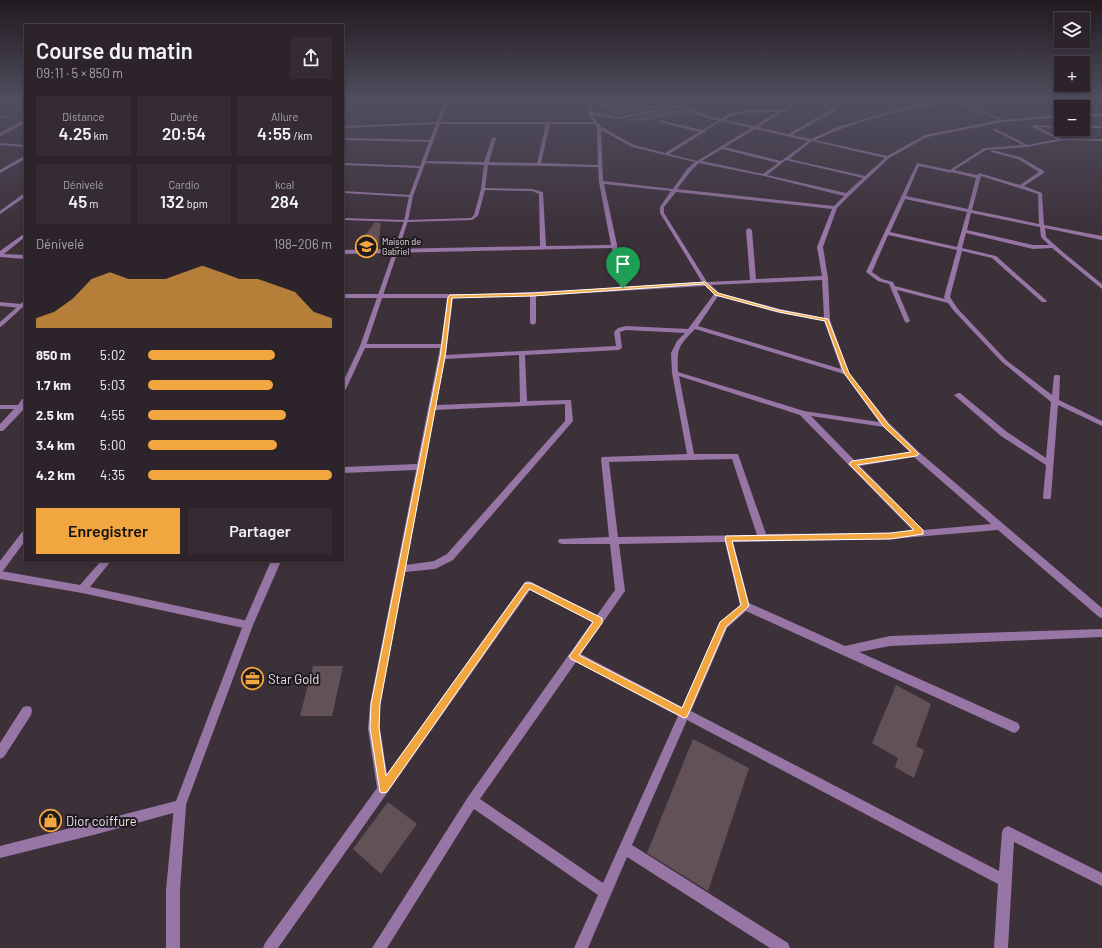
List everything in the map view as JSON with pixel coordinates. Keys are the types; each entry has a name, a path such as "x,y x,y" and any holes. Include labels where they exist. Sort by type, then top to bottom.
{"street":[{"path":"344,387 363,346 406,222 411,196 431,143"},
{"path":"344,219 406,222 472,219 476,216 486,164 492,143"},
{"path":"539,164 544,143"},
{"path":"599,143 601,182 623,288"},
{"path":"628,143 633,146 698,162 764,175 847,195"},
{"path":"666,154 685,143"},
{"path":"730,143 698,162 689,170 677,190 662,208 662,213 705,283 717,294 779,311 827,320"},
{"path":"764,175 807,143"},
{"path":"826,143 888,157"},
{"path":"913,143 888,157 835,208 820,247 825,278 827,320 846,373 886,425 916,454 1002,526 1102,614"},
{"path":"1021,143 1026,146"},
{"path":"949,172 985,149 1042,143"},
{"path":"0,144 24,146"},
{"path":"722,148 781,162"},
{"path":"985,149 1019,158 1042,172 1020,187"},
{"path":"0,172 24,158"},
{"path":"785,159 866,177"},
{"path":"344,164 539,164 601,166"},
{"path":"907,321 891,283 880,280 869,272 918,164 949,172 979,177"},
{"path":"0,168 6,168"},
{"path":"1102,287 1044,237 1040,193 979,174 947,297 1004,360 1055,401 1102,424"},
{"path":"601,182 835,208"},
{"path":"482,189 532,190 540,193 543,247"},
{"path":"344,192 411,196"},
{"path":"0,213 24,196"},
{"path":"903,197 1102,238"},
{"path":"749,230 753,280"},
{"path":"964,231 1033,247 1054,246"},
{"path":"887,233 994,258 1044,301"},
{"path":"0,255 24,236"},
{"path":"344,252 615,246"},
{"path":"0,255 24,257"},
{"path":"344,296 450,297 533,294 753,280 825,278"},
{"path":"892,287 951,302"},
{"path":"533,294 533,323"},
{"path":"691,457 675,373 674,353 680,341 692,329 717,294"},
{"path":"383,788 374,728 375,704 442,357 450,297"},
{"path":"0,304 23,304"},
{"path":"0,325 23,304"},
{"path":"442,357 619,348 617,332 620,329 692,329 846,373"},
{"path":"363,346 443,346"},
{"path":"522,353 524,404"},
{"path":"675,373 803,413 886,425"},
{"path":"1047,497 1057,376"},
{"path":"958,395 1004,434 1050,464"},
{"path":"400,569 436,565 450,556 569,421 568,402 432,408"},
{"path":"0,408 22,407"},
{"path":"0,429 22,407"},
{"path":"803,413 920,532"},
{"path":"852,464 916,454"},
{"path":"379,948 472,801 620,591 605,459 734,456 762,537"},
{"path":"344,470 420,467"},
{"path":"562,541 891,536 920,532 1002,526"},
{"path":"0,568 24,535"},
{"path":"728,538 745,606"},
{"path":"82,589 105,562"},
{"path":"173,948 173,890 180,806 248,625 276,562"},
{"path":"0,575 82,589 248,625"},
{"path":"270,948 528,585 599,621"},
{"path":"745,606 1014,727"},
{"path":"581,948 723,625 745,606"},
{"path":"845,651 890,641 1102,632"},
{"path":"574,656 1005,881"},
{"path":"0,753 27,711"},
{"path":"472,801 605,892"},
{"path":"0,852 180,806"},
{"path":"1001,948 1008,832 1102,880"},
{"path":"625,848 783,948"}],"building":[{"path":"375,222 381,223 378,248 356,248"},
{"path":"313,666 343,666 332,716 300,716"},
{"path":"896,685 931,704 916,746 924,750 914,778 895,767 898,758 872,743"},
{"path":"693,739 749,768 708,891 647,853"},
{"path":"388,802 417,824 381,874 353,849"}],"place":[{"name":"Maison de Gabriel","path":"366,246"},
{"name":"Star Gold","path":"253,679"},
{"name":"Dior coiffure","path":"51,821"}],"route":[{"path":"705,283 717,294 779,311 827,320 846,373 886,425 916,454 852,464 920,532 891,536 728,538 745,606 723,625 684,714 574,656 599,621 528,585 383,788 374,728 375,704 442,357 450,297 533,294 623,288 705,283"}]}
